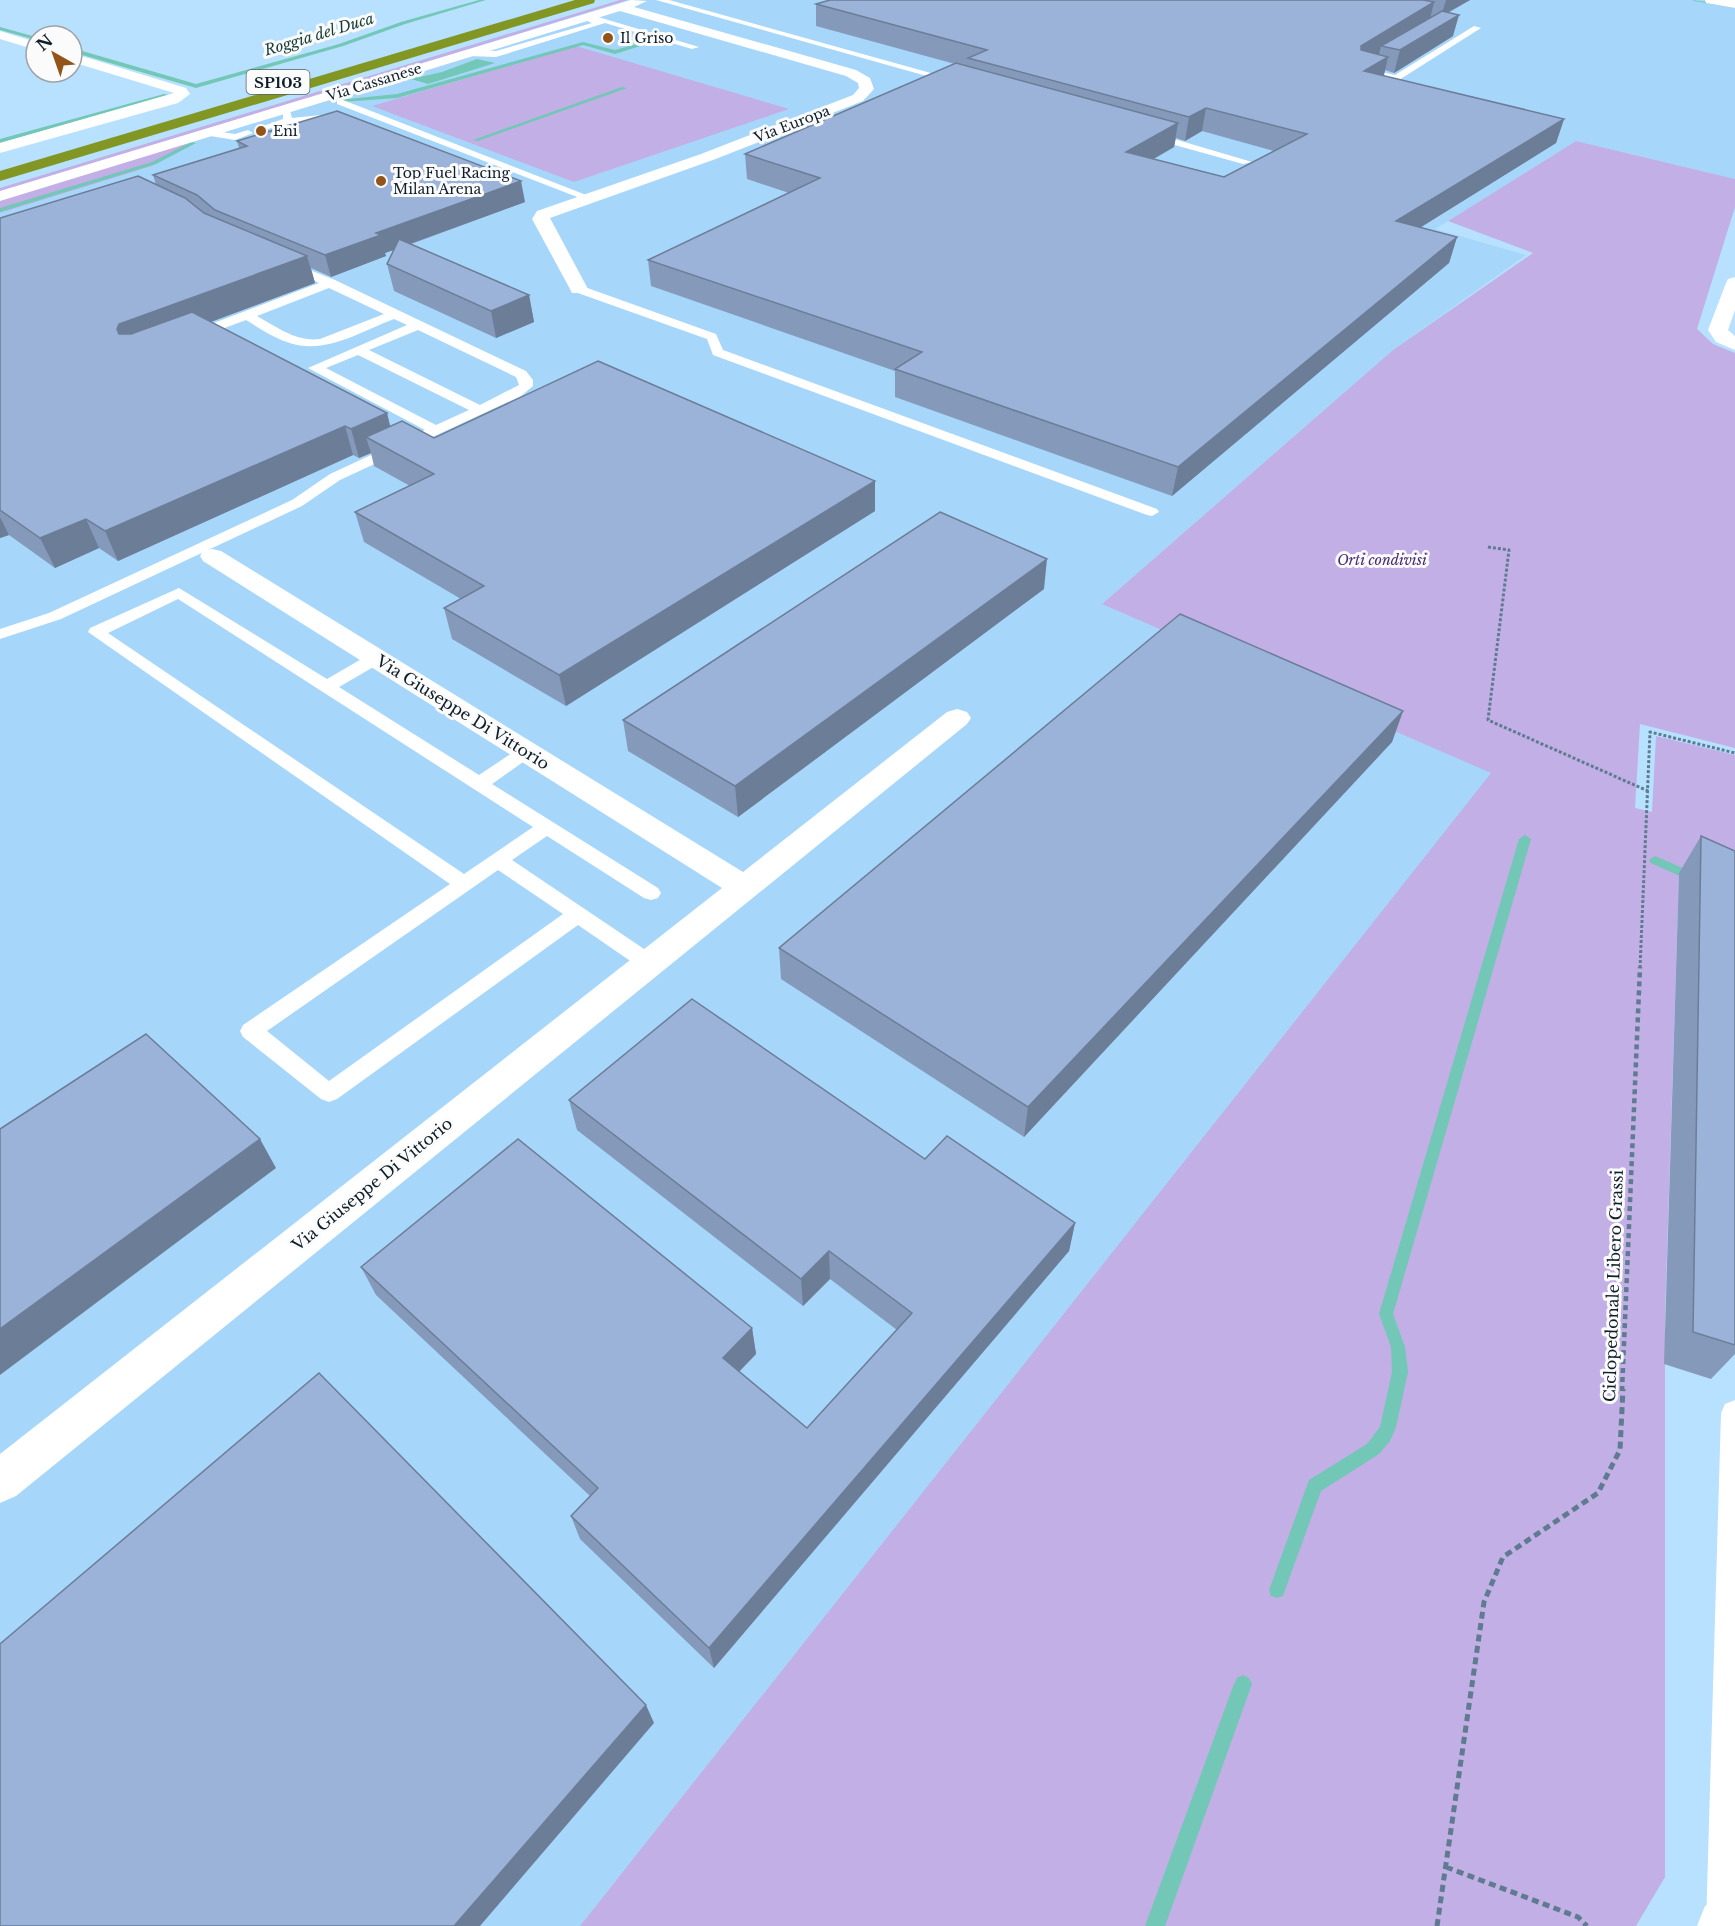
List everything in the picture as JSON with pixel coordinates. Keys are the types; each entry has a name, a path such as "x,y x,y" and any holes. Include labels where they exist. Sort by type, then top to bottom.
{"highway":[{"path":"517,7 539,0"},
{"name":"SP103","path":"0,164 556,0"},
{"name":"SP103","path":"0,178 589,0"},
{"name":"SP103","path":"400,57 613,4"},
{"name":"SP103","path":"241,93 325,64"}],"street":[{"name":"Via Cassanese","path":"0,195 208,133 287,115 469,53 588,17 613,4 644,0"},
{"path":"1711,0 1735,3"},
{"path":"1725,0 1735,3"},
{"name":"Via Europa","path":"579,289 541,219 546,213 707,158 858,98 867,89 863,80 848,73 613,4"},
{"path":"0,35 24,42"},
{"path":"0,148 173,100 183,94 181,91 84,61"},
{"path":"1735,283 1718,330 1724,338 1735,344"},
{"name":"Via Giuseppe Di Vittorio","path":"212,556 744,886"},
{"name":"Via Giuseppe Di Vittorio","path":"0,1481 957,718"}],"lane":[{"path":"660,0 963,84"},
{"path":"469,53 496,54 601,23 588,17"},
{"path":"588,17 695,47"},
{"path":"1372,64 1362,70 1396,78 1477,28 1466,26"},
{"path":"541,31 558,36"},
{"path":"340,102 589,198"},
{"path":"266,128 287,115 346,115 360,110"},
{"path":"208,133 235,137 248,133"},
{"path":"1145,134 1247,162"},
{"path":"0,634 36,623 64,611 297,503 335,477 523,389 526,380 520,374 295,266 275,260"},
{"path":"180,340 331,283"},
{"path":"579,289 712,337 718,352 1152,512"},
{"path":"247,315 298,343 309,345 322,343 395,314"},
{"path":"419,325 315,368 436,430"},
{"path":"359,350 480,410"},
{"path":"464,884 96,632 179,593 651,893"},
{"path":"0,625 64,611"},
{"path":"326,687 376,658"},
{"path":"478,784 527,751"},
{"path":"547,827 251,1031 329,1093 578,914"},
{"path":"499,861 649,963"},
{"path":"1724,1926 1735,1413"}],"path":[{"path":"1488,547 1509,550 1488,720 1648,791"},
{"name":"Ciclopedonale Libero Grassi","path":"1437,1926 1484,1602 1503,1557 1598,1493 1620,1450 1650,732 1735,753"},
{"path":"1446,1867 1578,1917 1587,1926"}],"shaded area":[{"path":"634,0 1735,0 1735,179 1576,141 1435,229 1526,255 1393,350 1103,603 1492,773 580,1926 0,1926 0,213 152,166 190,142 471,56"},
{"path":"477,59 495,63 428,84 411,79 442,72"}],"green space":[{"path":"620,0 628,0 0,193 0,188"},
{"path":"576,46 789,109 574,182 372,106"},
{"name":"Orti condivisi","path":"1576,141 1735,179 1735,207 1697,329 1713,344 1735,353 1735,748 1640,724 1635,808 1652,812 1656,736 1735,755 1735,899 1679,874 1665,1316 1665,1877 1636,1926 580,1926 1491,773 1102,604 1393,350 1533,253 1448,221"},
{"path":"190,142 152,166 0,213 0,199"}],"building":[{"path":"830,0 1423,0 1434,2 1361,46 1361,50 1388,57 1364,71 1564,119 1396,221 1457,237 1178,467 895,369 922,352 648,260 820,178 745,154 956,63 1178,123 1126,152 1224,177 1307,134 1206,108 1189,117 968,58 987,50 816,4"},
{"path":"1442,11 1459,15 1400,50 1381,46"},
{"path":"337,111 521,181 376,233 381,235 325,255 215,210 197,195 153,175 247,146 237,141"},
{"path":"138,176 185,198 204,213 307,256 119,324 117,329 119,334 131,334 192,312 387,413 351,429 345,426 105,531 86,519 40,538 0,510 0,218"},
{"path":"399,239 529,295 491,311 387,264"},
{"path":"598,361 875,481 559,675 444,608 484,586 355,512 434,474 366,437 402,421 434,438"},
{"path":"940,512 1047,559 735,786 623,720"},
{"path":"1180,614 1403,711 1028,1107 779,948"},
{"path":"1701,836 1735,851 1735,1345 1693,1332"},
{"path":"692,999 925,1159 947,1136 1075,1223 709,1648 571,1516 598,1488 361,1267 518,1139 752,1328 723,1358 807,1428 912,1313 829,1251 801,1279 569,1100"},
{"path":"146,1034 260,1139 0,1329 0,1129"},
{"path":"319,1373 646,1705 454,1926 0,1926 0,1644"}],"waterway":[{"name":"Roggia del Duca","path":"84,53 196,86 341,45 403,23 484,0"},
{"path":"1694,0 1735,7"},
{"path":"0,28 24,35"},
{"path":"341,100 397,96 583,43 615,52 651,41"},
{"path":"476,140 624,88"},
{"name":"Roggia del Duca","path":"0,141 166,95"},
{"path":"0,210 154,163 193,143"},
{"path":"1277,1590 1315,1486 1373,1449 1388,1427 1400,1372 1398,1347 1386,1314 1525,839"},
{"path":"1655,860 1695,878"},
{"path":"1155,1926 1243,1684"}],"place":[{"name":"Il Griso","path":"608,38"},
{"name":"Eni","path":"261,131"},
{"name":"Top Fuel Racing Milan Arena","path":"381,181"}]}
